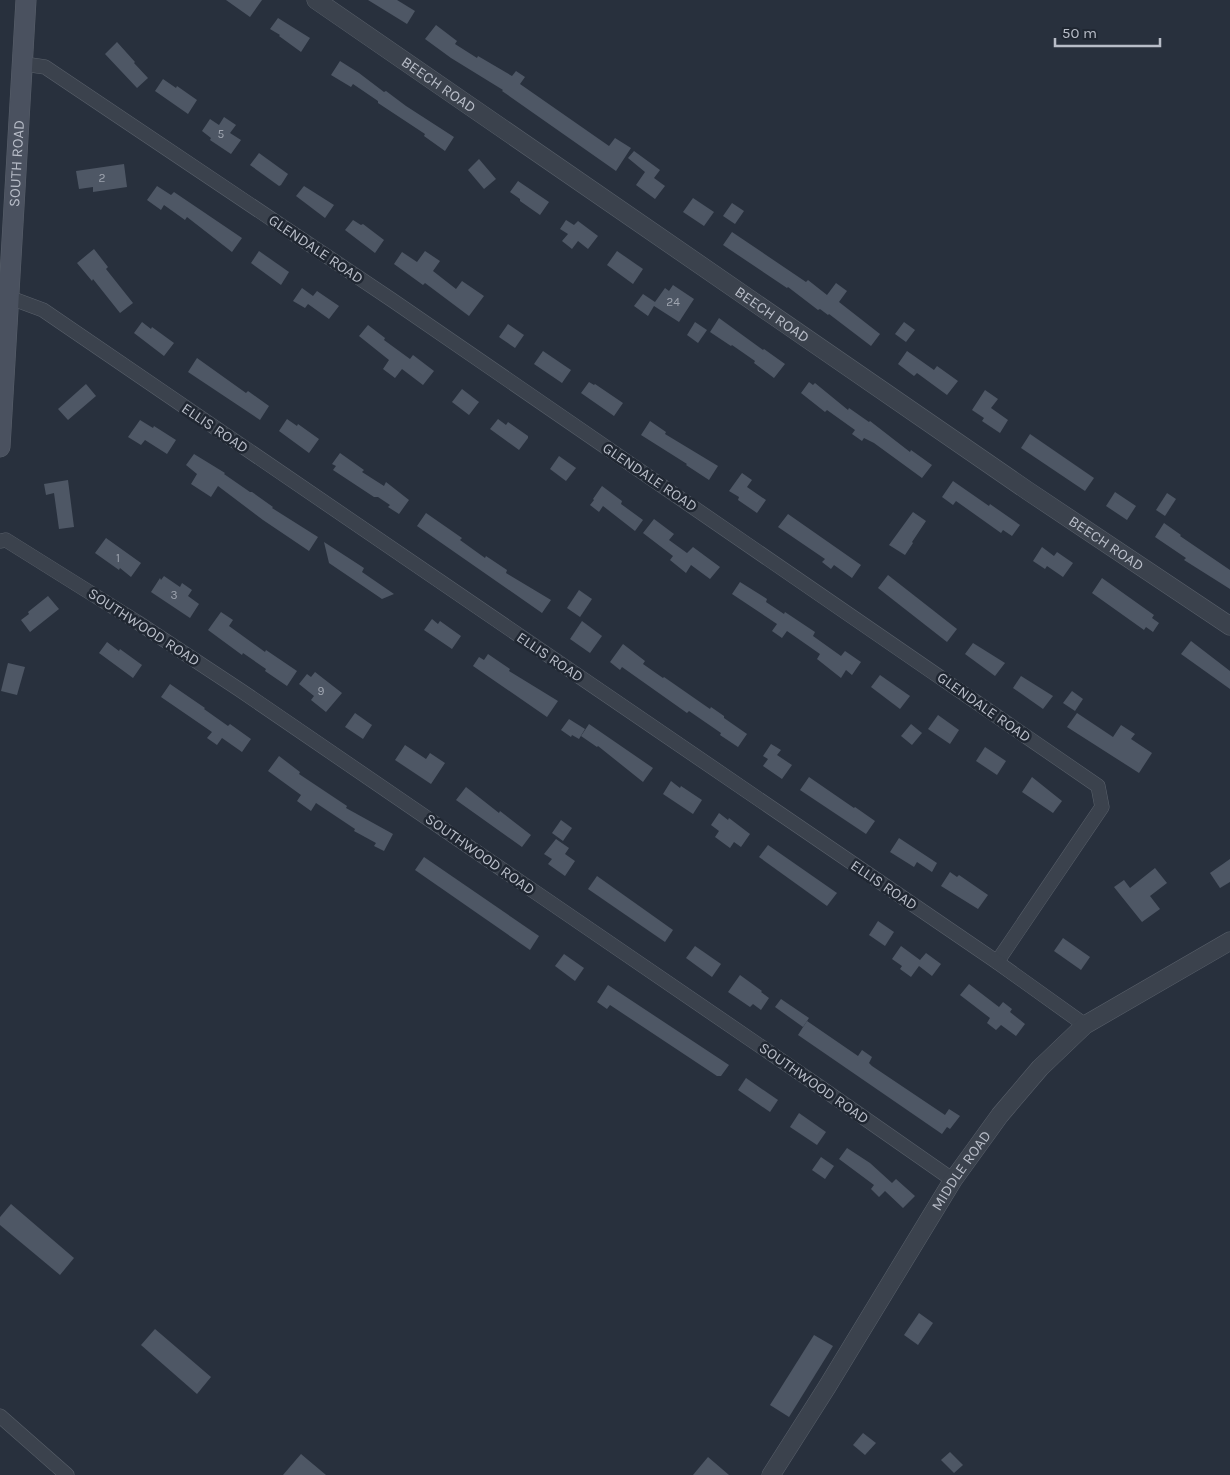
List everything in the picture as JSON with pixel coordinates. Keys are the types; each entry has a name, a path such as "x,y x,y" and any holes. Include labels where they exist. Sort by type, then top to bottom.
{"main road":[{"name":"SOUTH ROAD","path":"0,447 24,64 26,0"}],"street":[{"name":"BEECH ROAD","path":"316,0 1028,490 1230,626"},
{"name":"GLENDALE ROAD","path":"24,64 45,67 425,322 1098,786 1102,807 997,962"},
{"name":"ELLIS ROAD","path":"8,297 43,310 997,962 1085,1025"},
{"name":"SOUTHWOOD ROAD","path":"0,541 6,540 30,554 138,622 240,690 953,1180"},
{"name":"MIDDLE ROAD","path":"771,1475 953,1180 1000,1115 1040,1068 1085,1025 1230,941"},
{"path":"0,1416 67,1475"}],"building":[{"path":"226,0 262,0 250,17"},
{"path":"368,0 397,0 415,11 407,24"},
{"path":"278,18 310,38 301,52 270,29"},
{"path":"436,25 457,41 455,44 477,58 478,56 512,76 516,71 525,77 520,84 609,146 615,138 631,148 616,171 503,90 451,58 425,39"},
{"path":"117,42 148,78 137,88 105,54"},
{"path":"340,61 454,137 445,151 424,136 425,134 353,84 351,87 331,75"},
{"path":"163,79 197,100 188,114 155,91"},
{"path":"224,117 236,125 230,133 241,140 231,154 210,140 211,138 202,131 210,119 219,125"},
{"path":"634,151 660,170 654,178 665,186 655,199 636,185 645,172 628,158"},
{"path":"259,153 288,174 281,185 279,186 250,165"},
{"path":"479,159 496,179 484,189 468,170"},
{"path":"124,164 127,187 93,192 93,187 79,189 76,171"},
{"path":"518,181 549,202 540,215 510,192"},
{"path":"157,186 171,195 174,192 242,238 232,252 187,217 185,220 164,205 161,210 147,200"},
{"path":"304,186 334,205 325,218 296,196"},
{"path":"693,198 714,212 704,226 683,212"},
{"path":"732,203 744,211 735,224 723,216"},
{"path":"353,220 361,225 363,224 384,240 375,253 345,230"},
{"path":"566,220 574,225 578,221 598,236 588,249 578,241 572,249 562,241 568,234 560,229"},
{"path":"732,232 806,282 808,280 827,295 836,283 847,291 839,302 880,334 871,346 829,314 820,309 818,310 788,287 723,245"},
{"path":"94,249 108,267 106,269 133,303 120,313 93,279 92,281 77,263"},
{"path":"259,251 289,272 281,285 251,263"},
{"path":"425,251 440,261 433,271 456,289 462,281 484,296 469,316 425,283 423,285 394,264 402,252 417,262"},
{"path":"617,251 643,269 633,284 607,265"},
{"path":"673,285 694,299 679,322 654,306 648,316 634,306 643,294 655,302 665,288 669,291"},
{"path":"302,288 313,296 317,291 339,306 329,319 308,304 305,308 293,301"},
{"path":"719,318 785,364 774,378 754,363 755,361 710,332"},
{"path":"142,322 174,343 164,356 134,333"},
{"path":"695,322 707,330 698,343 687,335"},
{"path":"904,322 915,330 906,342 895,334"},
{"path":"508,324 524,335 515,348 499,337"},
{"path":"368,325 385,338 384,340 410,359 413,355 434,371 423,385 402,369 395,378 383,369 389,360 359,336"},
{"path":"543,351 571,370 562,383 534,364"},
{"path":"907,351 934,370 937,366 958,381 947,395 917,373 914,376 898,364"},
{"path":"197,358 246,393 248,391 269,406 260,420 188,372"},
{"path":"589,382 623,403 614,416 581,393"},
{"path":"809,382 813,385 815,383 848,410 849,408 870,421 910,452 911,450 932,465 922,478 874,443 864,438 862,441 852,434 855,430 827,410 825,412 801,393"},
{"path":"86,384 96,396 68,420 58,409"},
{"path":"462,389 479,402 469,415 452,402"},
{"path":"985,390 998,399 991,408 1008,420 1000,433 982,421 984,418 972,410"},
{"path":"287,419 297,426 298,424 319,439 309,453 279,431"},
{"path":"498,419 506,425 508,422 528,436 519,450 490,429"},
{"path":"140,420 153,428 154,426 176,440 167,454 145,440 141,445 128,437"},
{"path":"650,421 666,432 665,434 718,466 709,480 641,435"},
{"path":"1030,434 1094,478 1085,491 1021,448"},
{"path":"340,453 364,470 362,472 384,486 386,482 409,500 399,514 378,497 374,497 333,470 336,466 332,464"},
{"path":"194,454 318,537 309,551 263,520 218,486 211,497 191,484 197,474 186,465"},
{"path":"559,456 576,468 566,481 550,469"},
{"path":"742,473 752,480 747,487 766,500 757,513 738,500 739,497 729,491"},
{"path":"68,480 74,527 59,529 54,493 46,495 44,484"},
{"path":"953,481 1020,525 1012,536 1003,530 1001,533 956,501 953,505 942,497"},
{"path":"602,486 622,501 621,504 643,520 635,531 603,506 599,512 590,505"},
{"path":"1115,492 1136,506 1127,520 1106,506"},
{"path":"1167,493 1176,499 1165,516 1156,510"},
{"path":"913,512 926,521 905,555 889,545"},
{"path":"426,513 462,538 460,540 485,558 486,556 507,570 506,573 551,600 542,613 417,526"},
{"path":"788,514 861,565 852,578 834,565 831,569 822,562 825,559 778,527"},
{"path":"654,519 674,534 669,540 687,553 693,547 720,567 710,579 691,565 686,573 670,560 673,556 643,533"},
{"path":"1164,523 1230,570 1230,589 1184,560 1186,558 1155,537"},
{"path":"106,538 141,563 131,577 95,553"},
{"path":"324,542 364,568 362,572 394,594 382,599 329,563"},
{"path":"1042,547 1054,556 1057,552 1073,563 1063,577 1047,566 1045,569 1033,561"},
{"path":"888,575 957,629 947,642 878,588"},
{"path":"164,576 180,587 182,583 192,590 188,596 199,604 190,618 151,592 160,578 161,580"},
{"path":"1102,578 1154,615 1152,618 1159,623 1153,632 1146,627 1144,630 1092,593"},
{"path":"740,582 767,599 766,602 784,614 785,612 815,632 813,636 841,656 845,651 861,662 852,675 846,670 841,678 817,659 820,654 787,631 782,638 772,631 777,624 732,594"},
{"path":"579,590 592,599 580,617 567,608"},
{"path":"48,596 59,609 30,632 21,620"},
{"path":"221,612 233,620 229,626 265,652 266,650 297,671 287,686 265,671 266,669 243,653 242,655 208,630"},
{"path":"432,619 438,624 440,621 461,636 452,649 424,630"},
{"path":"582,621 602,636 590,653 570,639"},
{"path":"1191,641 1230,671 1230,689 1181,654"},
{"path":"107,642 142,665 133,678 99,653"},
{"path":"973,643 1005,663 995,676 965,654"},
{"path":"623,644 645,661 643,664 710,709 711,707 747,734 738,747 689,711 687,713 622,667 620,670 610,662"},
{"path":"488,654 510,669 509,671 558,701 547,717 473,666 479,657 484,660"},
{"path":"8,663 25,667 17,695 1,691"},
{"path":"315,672 342,693 326,712 311,700 314,696 299,684 307,674 311,677"},
{"path":"880,675 910,696 900,709 871,687"},
{"path":"1021,676 1053,696 1043,709 1013,688"},
{"path":"170,684 228,726 230,724 251,739 242,752 222,738 217,745 207,738 212,732 161,697"},
{"path":"1072,691 1083,699 1075,711 1063,703"},
{"path":"355,713 372,725 363,739 345,727"},
{"path":"1077,713 1113,737 1121,725 1135,734 1131,739 1152,753 1139,773 1067,727"},
{"path":"938,715 959,730 950,744 928,729"},
{"path":"569,719 585,729 579,739 572,735 571,737 561,730"},
{"path":"589,724 653,768 643,782 598,746 581,736"},
{"path":"911,724 922,733 912,745 901,736"},
{"path":"771,744 781,750 777,755 792,765 782,779 763,766 768,759 763,756"},
{"path":"405,745 426,759 430,753 445,763 431,784 395,760"},
{"path":"985,747 1006,761 997,775 976,761"},
{"path":"279,756 300,772 299,774 347,806 346,808 393,834 384,851 374,846 376,843 354,831 355,829 316,803 311,811 297,801 301,795 268,771"},
{"path":"809,777 875,821 866,834 800,790"},
{"path":"1032,777 1062,801 1053,813 1022,792"},
{"path":"671,781 702,800 693,814 663,794"},
{"path":"466,787 531,835 522,847 456,800"},
{"path":"719,813 750,834 741,847 734,842 730,848 715,837 719,831 711,825"},
{"path":"561,820 572,828 563,841 552,833"},
{"path":"899,838 937,863 932,872 917,862 914,867 890,852"},
{"path":"556,839 569,848 565,854 575,861 565,876 548,864 552,859 544,854"},
{"path":"768,845 837,893 827,906 759,857"},
{"path":"424,857 539,936 530,950 415,870"},
{"path":"1230,859 1230,882 1220,888 1210,873"},
{"path":"1155,868 1167,883 1150,896 1160,909 1142,922 1114,887 1124,880 1130,888"},
{"path":"950,872 957,877 959,875 988,895 978,909 941,886"},
{"path":"597,876 673,930 665,942 588,889"},
{"path":"878,921 894,932 885,946 869,935"},
{"path":"1063,938 1090,957 1081,970 1054,951"},
{"path":"695,946 721,964 712,977 686,958"},
{"path":"901,946 920,960 926,953 941,964 932,976 919,966 911,977 900,969 902,966 892,959"},
{"path":"564,954 584,968 575,981 555,966"},
{"path":"740,975 769,998 761,1010 753,1004 750,1007 728,992"},
{"path":"969,984 999,1007 1003,1002 1012,1009 1010,1012 1025,1024 1016,1036 1001,1025 996,1030 987,1023 990,1018 960,995"},
{"path":"608,985 729,1065 721,1076 717,1076 610,1005 607,1009 597,1002"},
{"path":"781,999 809,1018 803,1027 775,1007"},
{"path":"807,1021 858,1056 862,1050 872,1057 869,1063 872,1066 945,1115 949,1109 960,1116 950,1129 947,1127 942,1134 798,1035"},
{"path":"746,1078 778,1100 770,1112 738,1090"},
{"path":"799,1113 826,1132 817,1145 790,1127"},
{"path":"847,1148 870,1163 892,1183 896,1179 915,1196 903,1208 885,1191 879,1197 871,1189 874,1185 839,1159"},
{"path":"821,1157 834,1166 825,1179 812,1170"},
{"path":"11,1204 74,1258 60,1275 0,1225 0,1217"},
{"path":"919,1313 933,1323 918,1345 904,1335"},
{"path":"155,1329 211,1377 197,1394 141,1345"},
{"path":"814,1335 833,1346 789,1417 770,1405"},
{"path":"863,1433 876,1443 865,1455 853,1445"},
{"path":"950,1452 963,1465 954,1473 941,1460"},
{"path":"301,1454 326,1475 283,1475"},
{"path":"708,1457 729,1475 693,1475"}]}
